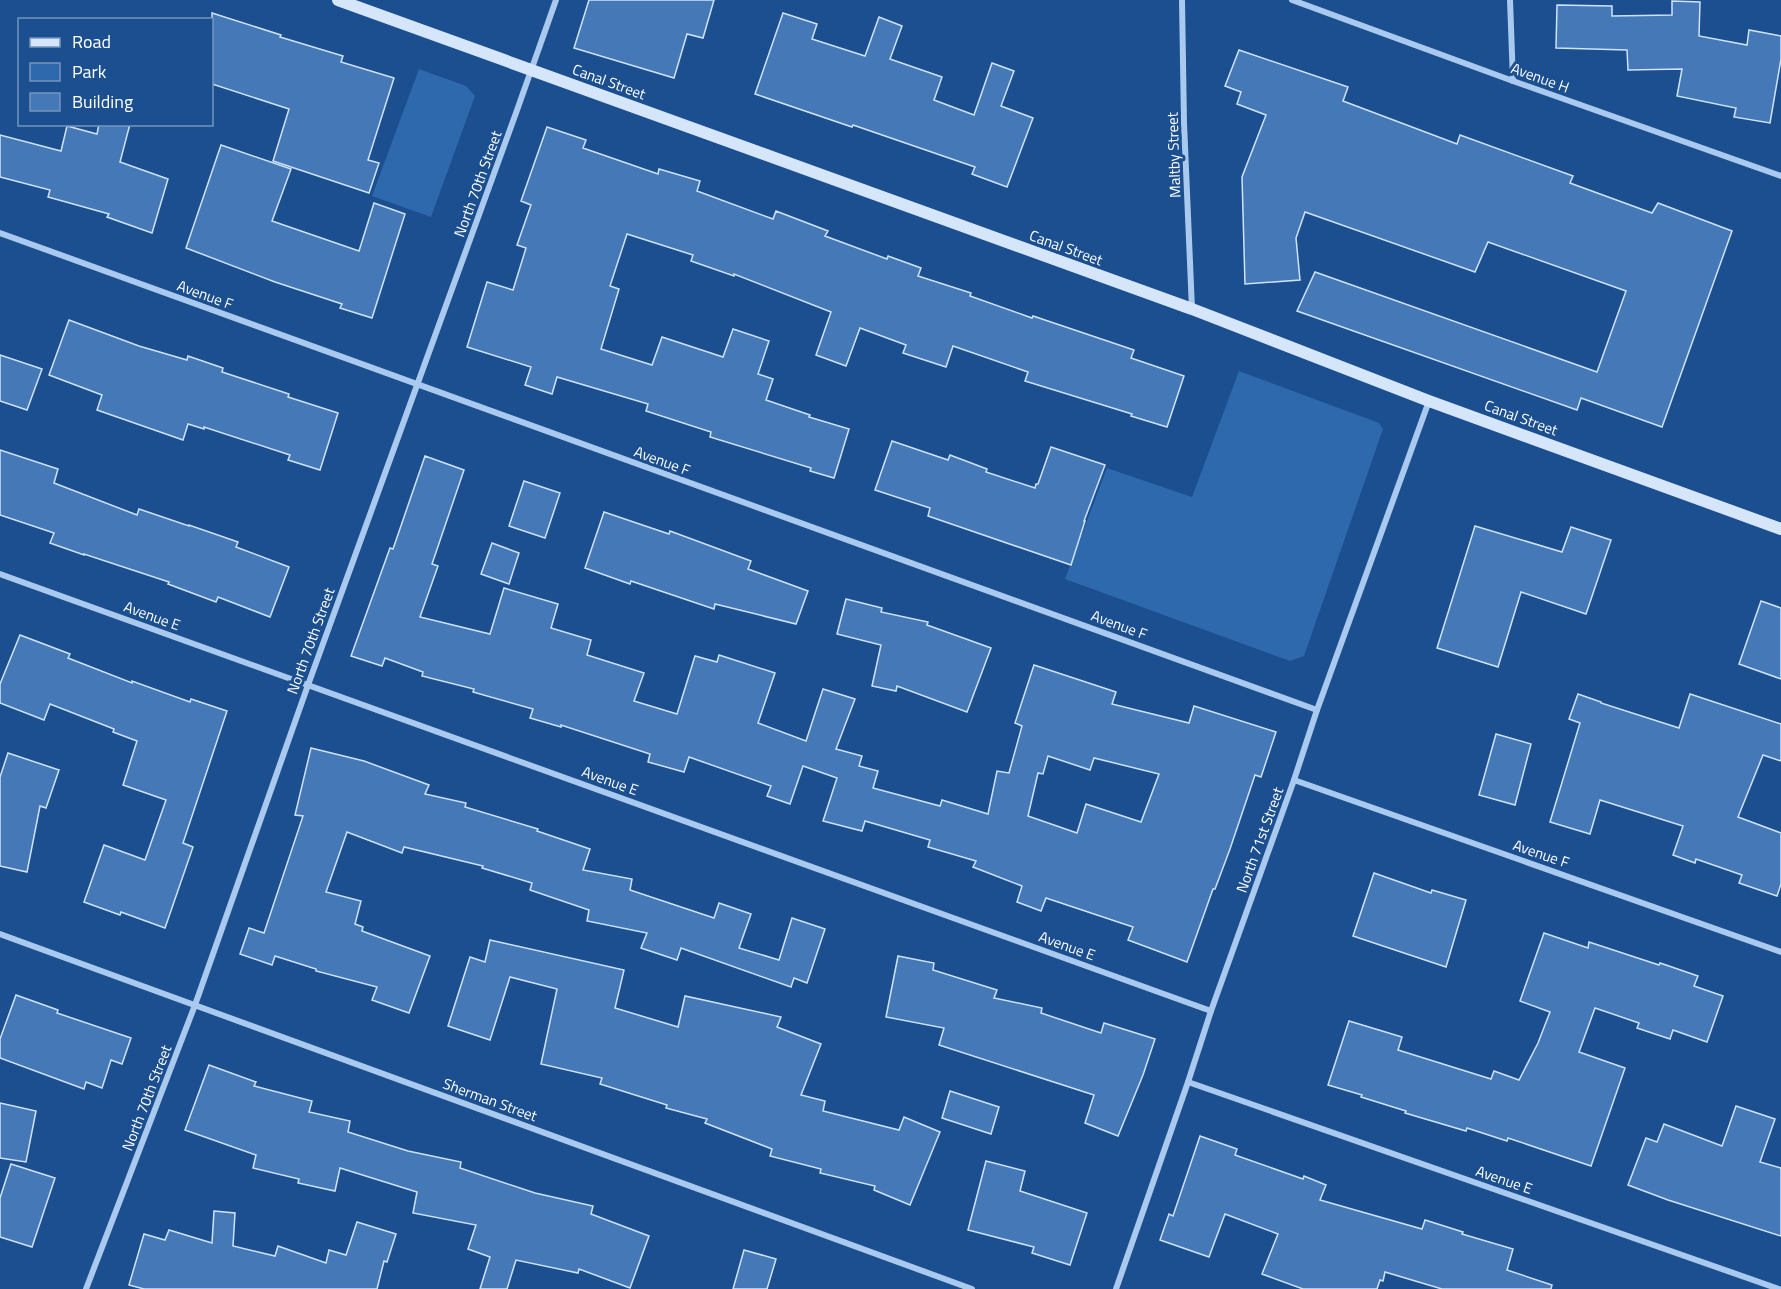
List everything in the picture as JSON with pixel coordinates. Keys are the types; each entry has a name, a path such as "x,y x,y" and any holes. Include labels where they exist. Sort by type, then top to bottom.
{"street":[{"name":"Canal Street","path":"338,0 1192,309 1429,401 1781,529"},
{"name":"North 70th Street","path":"86,1289 195,1005 308,685 556,0"},
{"name":"Maltby Street","path":"1182,0 1184,123 1192,309"},
{"name":"Avenue H","path":"1292,0 1781,176"},
{"path":"1510,0 1514,81"},
{"name":"Avenue F","path":"0,232 1317,710"},
{"name":"North 71st Street","path":"1116,1289 1317,710 1429,401"},
{"name":"Avenue E","path":"0,574 1211,1011"},
{"name":"Avenue F","path":"1294,780 1781,952"},
{"name":"Sherman Street","path":"0,934 972,1289"},
{"name":"Avenue E","path":"1188,1082 1779,1289"}],"green space":[{"path":"419,69 466,86 475,96 431,217 372,196"},
{"path":"1239,371 1379,423 1383,429 1304,656 1290,661 1065,579 1107,468 1192,497"}],"building":[{"path":"589,0 714,0 703,38 687,34 674,78 574,48"},
{"path":"1672,1 1700,2 1699,36 1747,45 1749,30 1781,36 1781,59 1770,123 1734,117 1736,108 1677,96 1682,69 1628,70 1627,50 1556,48 1557,5 1612,6 1612,16 1672,15"},
{"path":"212,13 281,35 280,37 343,56 341,62 394,78 368,160 379,163 369,193 273,161 289,109 213,84"},
{"path":"783,13 817,24 812,39 865,56 879,17 902,26 890,59 942,77 934,100 974,115 992,63 1014,71 1001,106 1033,118 1007,187 972,174 975,167 755,94"},
{"path":"1239,50 1348,87 1343,101 1457,144 1460,135 1573,176 1570,183 1652,213 1658,203 1732,231 1662,427 1581,398 1577,410 1297,311 1315,272 1597,372 1626,291 1488,242 1475,272 1305,212 1296,238 1300,280 1245,284 1242,177 1266,115 1237,104 1241,92 1225,86"},
{"path":"67,126 97,134 99,126 129,126 120,162 168,179 152,233 107,217 109,214 48,197 50,190 0,177 0,135 61,151"},
{"path":"547,127 586,140 583,148 658,174 659,169 700,181 697,191 773,219 776,211 828,231 825,236 887,259 888,256 921,268 918,276 971,293 970,296 1134,350 1131,358 1184,376 1167,427 1025,381 1028,372 953,346 946,367 903,353 906,345 860,328 846,366 816,355 831,312 734,274 734,276 691,261 693,255 627,234 610,286 619,289 601,349 652,365 662,337 723,357 733,329 769,341 758,374 773,379 766,400 810,415 809,417 849,429 834,478 810,471 811,468 710,437 711,432 646,411 648,404 557,377 552,394 525,385 531,367 467,347 487,282 513,290 526,248 517,245 531,205 521,201"},
{"path":"221,145 291,169 272,221 359,251 374,203 405,214 372,318 340,308 342,304 275,282 186,248"},
{"path":"69,320 139,346 187,360 188,356 223,368 222,372 338,413 320,470 288,460 290,455 204,427 204,429 188,424 183,440 97,410 102,395 49,375"},
{"path":"0,355 42,369 27,410 0,401"},
{"path":"892,441 948,460 950,455 987,469 986,472 1035,488 1051,447 1105,465 1084,521 1071,565 928,516 930,508 875,490"},
{"path":"0,450 58,469 54,483 137,515 139,509 238,542 236,547 289,567 270,617 218,597 216,602 168,584 169,582 50,543 54,533 0,515"},
{"path":"425,456 464,470 432,564 438,566 420,617 490,634 504,588 558,604 551,628 591,640 587,655 644,673 634,701 677,714 695,656 717,662 719,655 775,673 758,723 806,741 823,689 855,699 836,749 862,756 859,766 878,771 873,788 940,806 942,800 988,814 997,771 1009,773 1022,726 1015,723 1034,665 1116,692 1112,704 1189,723 1194,706 1276,732 1261,777 1255,775 1187,962 1128,940 1133,927 1046,898 1041,911 1017,902 1022,886 973,867 976,861 928,847 930,840 865,821 862,831 823,821 837,778 803,766 790,804 767,796 771,786 689,757 684,772 648,762 650,754 561,725 561,727 530,718 533,709 473,692 474,689 422,676 423,672 385,658 382,666 351,656 390,548 393,549","holes":["1048,756 1090,770 1094,758 1159,774 1141,822 1086,804 1077,833 1028,816 1038,773 1043,774"]},
{"path":"524,481 560,493 545,538 509,526"},
{"path":"604,512 669,534 670,531 751,561 748,569 808,591 796,624 715,604 714,609 585,568"},
{"path":"1475,526 1562,552 1571,527 1611,540 1586,614 1521,592 1498,667 1437,648"},
{"path":"492,543 519,553 509,584 481,574"},
{"path":"846,599 882,608 881,612 928,622 927,625 991,648 967,712 897,686 896,691 872,686 881,645 837,634"},
{"path":"1761,601 1781,608 1781,679 1739,664"},
{"path":"20,635 70,654 68,658 132,683 132,681 190,702 191,699 227,711 183,843 193,847 165,928 84,902 104,845 145,860 166,800 123,785 137,741 113,732 114,729 50,704 44,720 0,703 0,684"},
{"path":"1578,694 1679,728 1690,694 1781,724 1781,761 1763,755 1738,817 1781,833 1781,884 1777,896 1739,883 1742,875 1696,859 1695,863 1673,855 1683,826 1600,800 1590,834 1550,822 1580,723 1569,719"},
{"path":"1496,734 1531,744 1515,805 1479,795"},
{"path":"311,748 364,761 429,785 425,794 466,803 465,807 538,829 537,831 590,849 583,870 632,879 630,890 714,918 719,903 751,914 739,948 779,960 792,918 825,929 807,983 794,978 791,987 681,948 677,960 641,948 647,933 587,921 589,910 530,890 532,883 482,868 483,866 404,847 402,853 347,832 326,892 361,901 355,924 363,927 362,931 430,956 409,1013 372,1000 377,987 316,971 316,969 275,956 272,965 240,954 249,928 264,933 303,816 295,815"},
{"path":"8,753 59,770 46,808 40,806 27,872 0,866 0,777"},
{"path":"1374,873 1431,893 1432,890 1466,900 1446,967 1353,936"},
{"path":"1544,933 1588,948 1589,942 1698,976 1694,986 1723,996 1707,1042 1673,1030 1670,1039 1637,1028 1639,1023 1595,1008 1579,1052 1625,1068 1591,1166 1508,1138 1507,1141 1467,1128 1466,1131 1405,1113 1406,1111 1328,1085 1349,1021 1402,1037 1398,1050 1491,1079 1494,1071 1519,1080 1538,1043 1550,1012 1520,1001"},
{"path":"490,940 624,970 615,1008 678,1027 685,996 781,1017 777,1027 821,1044 801,1095 825,1101 823,1111 899,1130 904,1117 940,1132 910,1205 874,1190 875,1186 820,1173 821,1169 770,1156 772,1149 705,1123 707,1119 666,1108 667,1105 600,1084 602,1078 541,1064 557,989 510,977 490,1040 448,1026 470,957 485,962"},
{"path":"898,956 934,963 933,970 997,990 994,998 1042,1008 1041,1013 1101,1033 1104,1023 1155,1039 1118,1136 1085,1123 1094,1095 939,1045 944,1028 886,1017"},
{"path":"16,995 58,1010 57,1013 131,1038 122,1064 111,1060 102,1088 86,1082 84,1089 0,1058 0,1039"},
{"path":"209,1065 256,1082 254,1086 312,1101 309,1112 350,1121 348,1132 408,1151 461,1162 460,1168 535,1193 593,1206 591,1214 649,1236 630,1288 579,1269 578,1273 516,1260 507,1289 480,1289 490,1257 468,1249 476,1225 413,1213 417,1192 340,1168 335,1191 298,1183 299,1179 253,1168 256,1155 185,1130"},
{"path":"950,1091 999,1107 991,1134 942,1118"},
{"path":"0,1103 36,1111 26,1162 0,1158"},
{"path":"1736,1106 1775,1119 1760,1162 1781,1168 1781,1236 1628,1185 1646,1138 1657,1142 1664,1124 1722,1146"},
{"path":"1200,1136 1237,1149 1235,1155 1326,1185 1320,1200 1422,1229 1425,1220 1513,1249 1507,1270 1552,1285 1551,1289 1442,1289 1385,1272 1383,1281 1380,1280 1377,1289 1303,1289 1262,1274 1278,1234 1225,1214 1209,1257 1160,1240 1169,1214 1173,1216"},
{"path":"986,1161 1025,1171 1020,1191 1087,1213 1070,1265 1032,1253 1034,1247 968,1230"},
{"path":"11,1164 55,1178 32,1247 0,1237 0,1198"},
{"path":"214,1211 235,1213 233,1246 275,1256 278,1246 326,1263 329,1250 346,1255 357,1222 396,1234 387,1262 384,1261 377,1289 144,1289 129,1285 144,1234 165,1240 169,1230 212,1243"},
{"path":"744,1250 776,1259 767,1289 733,1289"}]}
